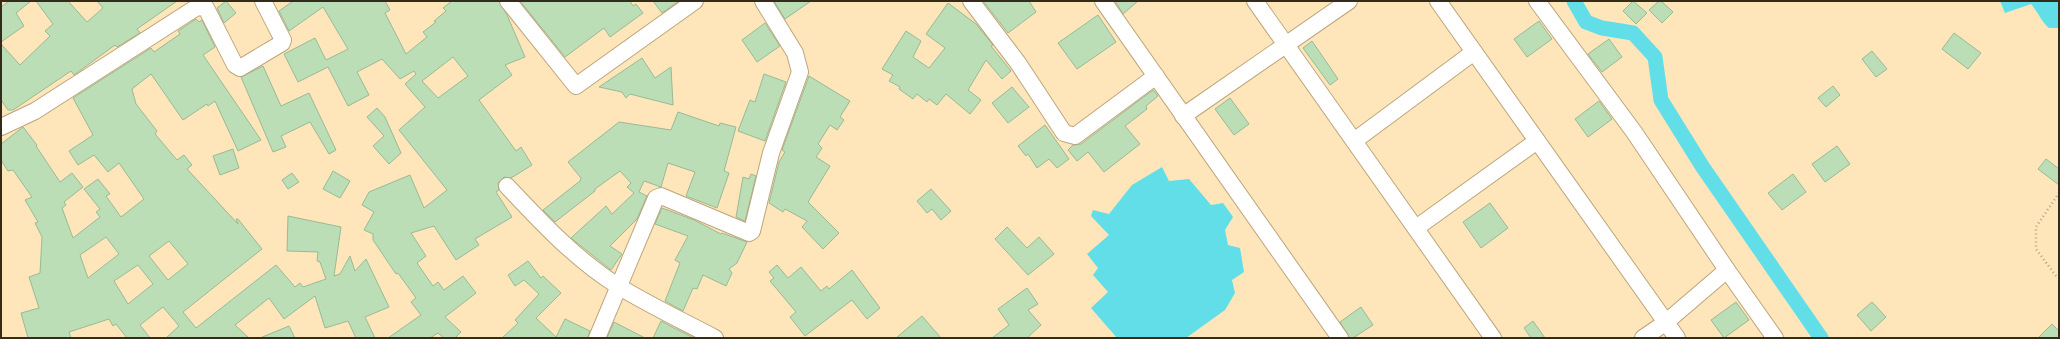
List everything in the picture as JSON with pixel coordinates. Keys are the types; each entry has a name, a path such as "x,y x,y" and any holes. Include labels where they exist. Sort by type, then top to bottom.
{"street":[{"path":"1,127 36,112 197,7 206,8 235,65 240,68 282,43 283,40 263,1"},
{"path":"508,1 576,86 694,1"},
{"path":"597,338 656,198 661,196 749,233 752,231 771,154 800,72 795,53 763,1"},
{"path":"971,1 1018,63 1064,133 1075,136 1156,76"},
{"path":"1103,1 1340,338"},
{"path":"1255,1 1493,338"},
{"path":"1184,116 1349,1"},
{"path":"1438,1 1677,338"},
{"path":"1537,1 1634,132 1727,270 1775,338"},
{"path":"1354,141 1474,52"},
{"path":"1416,228 1537,140"},
{"path":"507,186 550,232 591,267 618,286 715,338"},
{"path":"1643,338 1665,323 1727,270"}],"path":[{"path":"2056,276 2036,249 2036,227 2059,194"}],"water":[{"path":"2000,1 2059,1 2059,28 2049,28 2031,4 2005,13"},
{"path":"1162,167 1169,181 1189,179 1211,205 1223,203 1233,217 1225,230 1228,245 1240,248 1244,272 1232,280 1235,293 1225,310 1186,338 1117,338 1091,308 1108,292 1093,275 1098,268 1087,254 1109,235 1091,216 1093,210 1109,214 1132,185"}],"building":[{"path":"9,1 31,1 16,13 24,26 1,42 1,7"},
{"path":"36,1 68,1 87,22 103,8 97,1 177,1 137,29 140,33 117,47 115,45 74,75 71,71 13,110 8,110 1,100 1,44 20,65 50,36 45,31 53,24"},
{"path":"226,1 236,13 224,23 217,8"},
{"path":"293,1 385,1 390,10 385,13 406,54 427,37 423,32 436,22 434,21 446,11 443,8 452,1 499,1 507,15 525,57 505,65 512,75 479,100 516,151 521,147 532,165 511,178 504,177 498,183 499,190 496,192 512,217 475,239 479,245 456,260 434,226 411,233 426,256 417,263 433,286 438,282 444,290 463,276 476,293 445,317 461,332 455,338 444,338 438,333 430,338 388,338 421,315 411,302 416,298 398,273 396,274 373,240 373,234 364,230 374,212 362,205 369,192 410,175 424,208 447,190 399,130 425,107 405,84 416,74 414,71 400,79 382,59 357,72 369,95 348,106 328,67 298,82 284,54 315,38 326,60 348,49 323,7 289,31 279,11","holes":["453,57 468,76 438,98 422,81"]},
{"path":"520,1 630,1 633,6 636,4 643,13 610,37 604,28 565,57"},
{"path":"653,1 679,1 662,13"},
{"path":"774,1 811,1 785,19"},
{"path":"983,1 1029,1 1036,12 1008,33"},
{"path":"1115,1 1138,1 1123,14"},
{"path":"1633,1 1647,13 1636,24 1623,11"},
{"path":"1661,1 1673,12 1662,23 1649,10"},
{"path":"948,3 976,24 1011,71 1002,79 986,60 968,90 981,100 970,114 946,94 937,105 929,99 927,102 917,94 913,99 899,89 900,87 889,81 893,75 882,69 906,31 921,41 913,57 929,68 945,48 926,34"},
{"path":"1098,15 1116,42 1077,69 1058,43"},
{"path":"196,19 199,22 202,20 215,47 203,55 261,140 238,151 215,101 208,106 207,104 183,120 151,74 132,89 136,104 157,131 155,134 177,160 184,155 192,165 187,169 238,224 236,219 238,219 262,249 183,312 196,328 276,265 295,287 300,283 303,287 326,279 320,262 317,261 318,252 287,251 288,216 341,227 334,276 340,274 350,256 355,271 366,259 389,307 365,317 375,338 356,338 348,321 325,328 315,296 284,319 269,298 235,325 249,338 166,338 179,326 163,307 140,325 150,338 127,338 116,324 113,326 109,319 69,332 71,338 28,338 21,313 39,308 29,277 40,273 42,237 35,223 38,222 25,200 32,197 13,170 8,171 1,160 1,144 23,127 37,145 36,146 60,182 72,173 83,187 64,202 66,205 62,208 73,238 100,217 96,212 100,209 84,189 98,179 110,194 106,196 121,217 144,199 119,163 108,172 94,155 78,165 69,151 93,135 73,98 151,48 154,52 180,34 178,31","holes":["106,237 119,254 88,278 80,255","169,241 188,264 168,280 149,256","138,265 153,284 128,304 114,281"]},
{"path":"1539,21 1552,39 1527,57 1514,39"},
{"path":"765,23 780,46 757,62 742,40"},
{"path":"1954,33 1981,53 1968,69 1942,49"},
{"path":"1609,39 1622,57 1602,72 1588,54"},
{"path":"1312,41 1338,79 1330,85 1303,48"},
{"path":"1872,51 1887,69 1876,77 1862,59"},
{"path":"642,58 655,78 671,67 673,105 630,94 626,98 622,92 599,87"},
{"path":"263,66 281,106 309,93 336,150 329,154 310,122 281,136 286,147 273,152 241,77"},
{"path":"764,74 786,82 765,141 738,131 750,100 755,102"},
{"path":"809,76 850,101 840,117 844,120 837,130 830,125 818,144 822,148 816,157 830,166 808,202 839,233 823,249 802,227 807,221 785,209 783,212 769,203 779,162 785,152 782,150"},
{"path":"1833,86 1840,95 1826,107 1818,98"},
{"path":"1012,87 1029,107 1008,123 992,103"},
{"path":"1153,90 1158,96 1146,106 1147,109 1125,126 1140,144 1104,172 1088,152 1077,161 1068,150 1073,145 1081,144"},
{"path":"1230,98 1249,124 1234,135 1215,109"},
{"path":"1599,101 1612,119 1588,137 1575,119"},
{"path":"377,108 385,117 401,153 389,164 373,146 384,136 367,117"},
{"path":"678,112 719,126 720,123 736,127 724,171 729,173 717,208 686,196 695,172 668,163 661,187 644,181 639,192 647,196 637,219 610,246 622,254 611,270 571,238 606,206 612,214 634,193 627,187 631,183 620,171 595,189 595,191 555,222 543,210 580,181 581,178 568,162 619,122 671,130"},
{"path":"1045,125 1069,159 1057,168 1049,159 1037,168 1028,154 1026,156 1018,146"},
{"path":"1837,146 1850,164 1825,182 1812,164"},
{"path":"233,149 239,168 220,175 213,156"},
{"path":"2046,159 2059,169 2059,185 2038,169"},
{"path":"333,171 350,181 340,198 323,189"},
{"path":"292,173 299,182 288,189 282,180"},
{"path":"751,174 756,176 745,221 736,217 743,177 749,179"},
{"path":"1793,174 1806,192 1782,210 1768,193"},
{"path":"931,189 951,211 941,220 932,209 927,213 917,201"},
{"path":"1490,203 1508,228 1481,248 1463,222"},
{"path":"662,208 694,220 721,234 722,233 747,242 737,263 729,269 732,273 726,286 703,275 697,289 693,288 683,311 665,301 680,263 675,260 688,236 655,224"},
{"path":"1007,227 1027,248 1039,237 1054,254 1028,275 995,239"},
{"path":"528,261 541,278 543,276 561,293 536,318 556,337 565,319 590,331 588,338 502,338 518,323 515,320 539,294 524,280 515,286 508,275"},
{"path":"777,265 788,278 801,267 821,291 827,286 829,289 852,270 880,308 867,319 852,300 805,336 790,317 796,312 770,281 774,278 769,272"},
{"path":"1027,288 1038,304 1028,310 1041,325 1027,338 992,338 1009,325 998,309"},
{"path":"1736,302 1749,320 1724,338 1711,320"},
{"path":"1872,302 1886,317 1871,331 1857,315"},
{"path":"1361,307 1373,325 1353,338 1349,338 1340,322"},
{"path":"922,316 941,338 896,338"},
{"path":"661,321 674,328 694,338 653,338"},
{"path":"1533,321 1545,338 1531,338 1524,328"},
{"path":"614,322 645,338 607,338"},
{"path":"2052,324 2059,331 2059,338 2038,338"},
{"path":"289,326 295,338 260,338"}],"waterway":[{"path":"1574,1 1586,22 1602,28 1633,33 1655,57 1661,100 1702,166 1821,338"}]}
